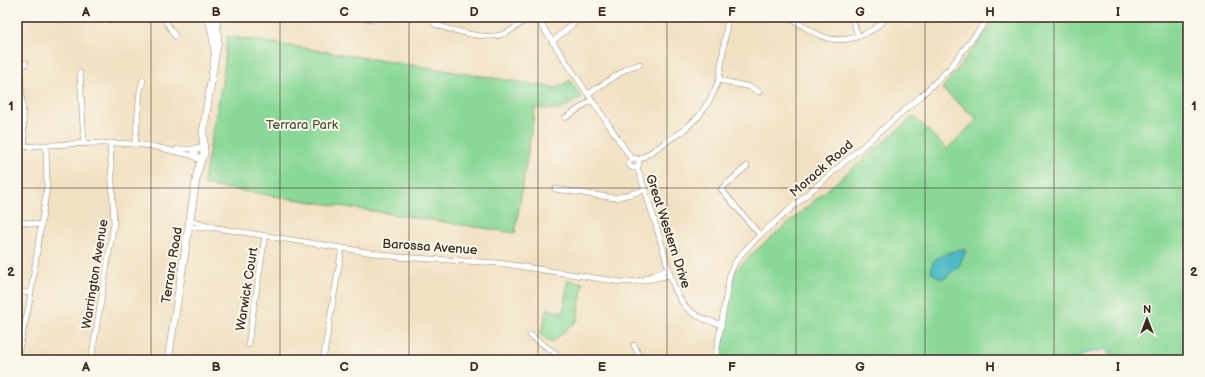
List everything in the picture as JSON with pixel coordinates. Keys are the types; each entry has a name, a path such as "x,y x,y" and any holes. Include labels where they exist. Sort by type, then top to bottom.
{"street":[{"path":"112,21 117,17"},
{"path":"163,17 175,36"},
{"name":"Terrara Road","path":"208,17 216,56"},
{"name":"Terrara Road","path":"168,360 197,174 198,153 203,133 216,56 218,41 216,17"},
{"path":"358,17 372,19"},
{"path":"434,24 454,31 493,37 504,34 529,17"},
{"path":"536,17 631,158 639,160"},
{"path":"552,42 581,17"},
{"path":"631,158 629,161 630,165 633,168 637,167 639,160 684,130 698,116 711,98 719,80 728,17"},
{"path":"786,17 797,21 820,36 837,39 848,39 858,36 871,30 886,17"},
{"path":"852,17 858,36"},
{"name":"Morack Road","path":"715,360 730,273 738,257 760,235 950,69 989,17"},
{"path":"25,147 20,70 26,63"},
{"path":"588,94 628,68 640,64"},
{"path":"80,73 84,144"},
{"path":"136,144 140,92 143,80"},
{"path":"719,80 750,87 759,92"},
{"path":"565,118 592,100"},
{"path":"17,147 110,143 136,144 198,153"},
{"name":"Warrington Avenue","path":"91,360 114,223 110,143"},
{"path":"17,358 30,293 47,186 46,146"},
{"path":"747,166 721,189 760,235"},
{"name":"Great Western Drive","path":"637,167 670,275 678,295 690,311 707,321 721,324"},
{"path":"555,189 615,198 645,190"},
{"path":"17,221 41,225"},
{"name":"Barossa Avenue","path":"189,223 204,223 217,228 398,257 499,262 621,282 670,275"},
{"name":"Warwick Court","path":"248,345 265,236"},
{"path":"322,360 342,248"},
{"name":"Barossa Avenue","path":"641,280 669,269"},
{"path":"17,291 30,293"},
{"path":"530,336 555,353 554,360"},
{"path":"634,345 640,360"}],"green space":[{"path":"997,17 1188,17 1188,360 1110,360 1110,351 1105,349 1082,354 1079,360 720,360 734,272 754,252 914,116 947,149 977,119 942,89"},
{"name":"Terrara Park","path":"227,36 557,88 570,80 581,98 559,110 535,108 515,233 203,185 224,71"},
{"path":"568,280 583,283 577,321 551,343 540,334 544,324 546,309 563,312"}],"water":[{"path":"960,249 965,249 966,251 958,268 951,272 947,277 941,279 932,273 931,268 936,259 940,256"}],"waterway":[{"path":"1079,360 1082,354 1105,349 1110,351 1110,360"}]}
